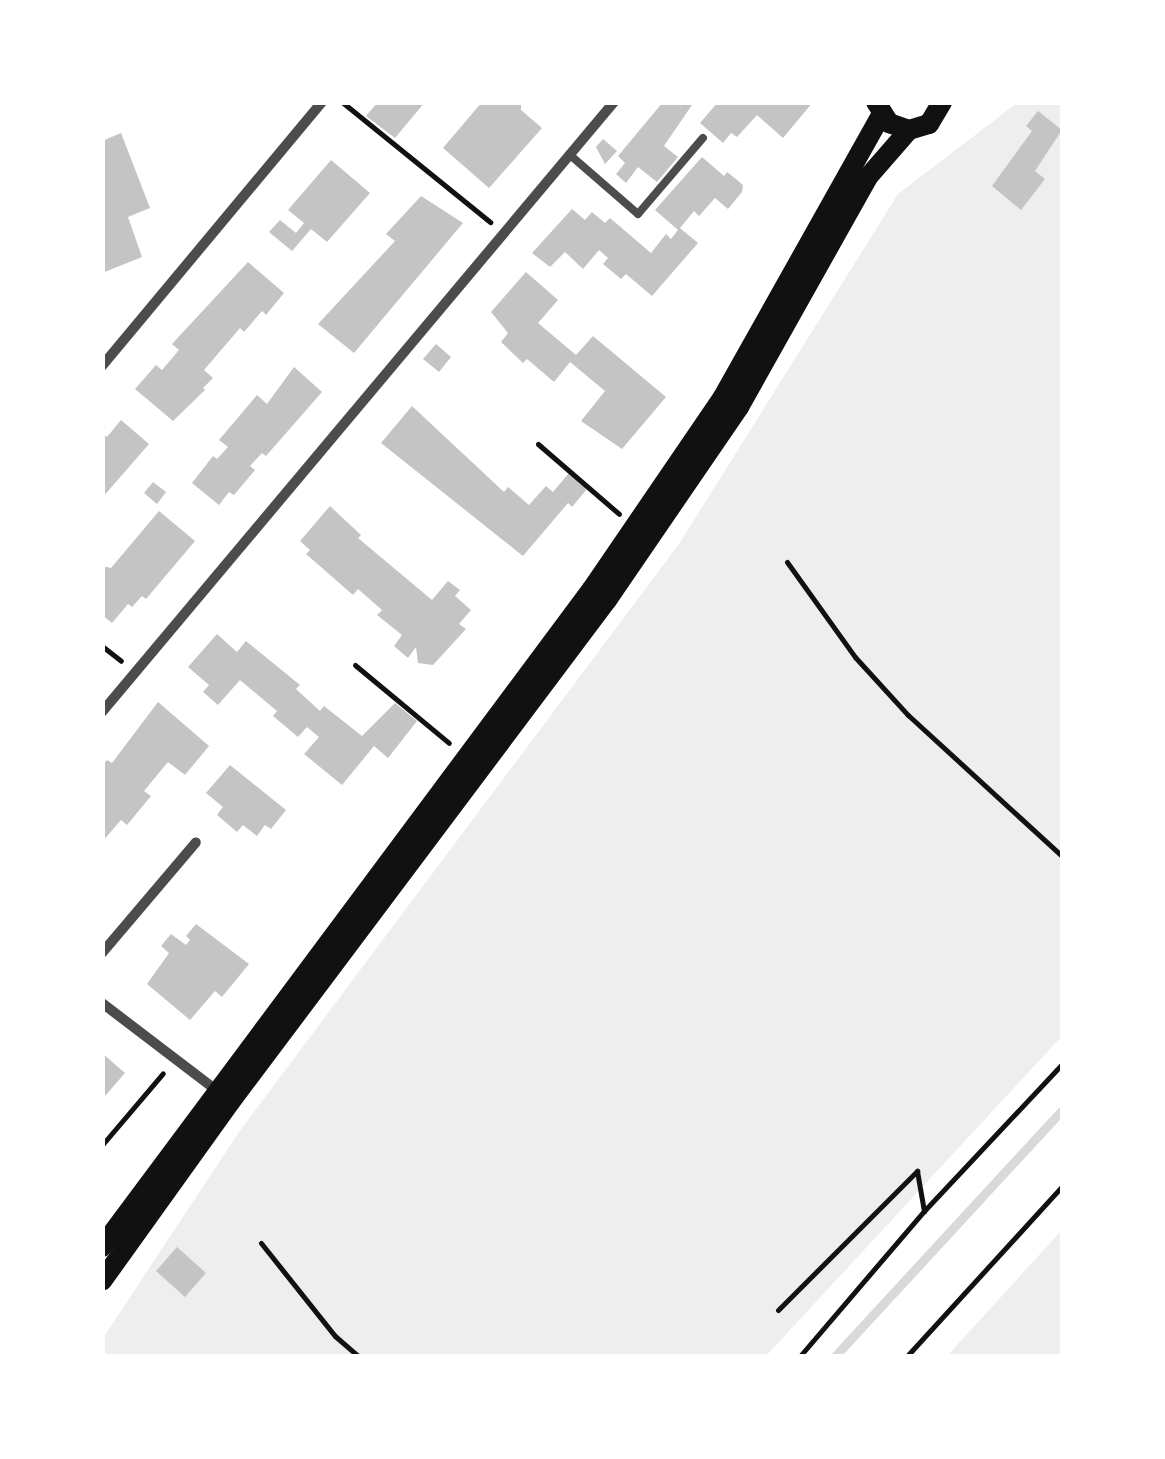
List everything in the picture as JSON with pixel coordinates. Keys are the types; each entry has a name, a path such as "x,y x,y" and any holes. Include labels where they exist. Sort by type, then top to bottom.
{"main road":[{"path":"102,1281 231,1101 607,600 739,407 868,176 908,130 929,124 942,102"},
{"path":"102,1248 592,589 632,525 723,397 879,109 908,130"}],"street":[{"path":"102,366 322,102"},
{"path":"102,712 614,102"},
{"path":"102,954 196,842"},
{"path":"102,1003 216,1090"}],"lane":[{"path":"570,155 638,214 703,138"}],"path":[{"path":"342,102 504,233"},
{"path":"538,444 632,525"},
{"path":"787,562 855,657 908,715 1062,856"},
{"path":"356,665 465,756"},
{"path":"102,1145 175,1059"},
{"path":"800,1356 924,1211 1062,1064"},
{"path":"778,1310 917,1171 924,1211"},
{"path":"907,1356 1062,1186"},
{"path":"261,1243 335,1336 358,1356"}],"shaded area":[{"path":"1017,103 1062,103 1062,1036 766,1356 103,1356 103,1338 239,1132 679,544 898,194"},
{"path":"1062,1230 1062,1356 947,1356"}],"building":[{"path":"378,102 425,102 395,138 366,116"},
{"path":"482,102 521,102 521,110 542,128 489,188 443,148"},
{"path":"663,102 694,102 664,146 678,157 657,182 638,167 626,183 616,174 625,163 618,156"},
{"path":"718,102 813,102 783,138 757,115 737,137 731,133 723,143 700,123"},
{"path":"1038,111 1062,130 1035,171 1045,179 1021,210 992,186 1032,131 1026,126"},
{"path":"121,133 150,208 128,217 142,257 102,273 102,141"},
{"path":"603,139 617,151 605,164 596,147"},
{"path":"702,157 724,176 727,172 743,185 742,192 728,209 715,198 699,216 694,211 680,228 698,243 652,296 626,274 621,279 603,264 608,258 599,250 583,269 565,252 550,267 532,253 572,209 585,220 592,212 605,223 610,218 651,253 666,234 671,239 678,230 655,210"},
{"path":"331,160 370,193 327,242 311,229 292,251 269,232 280,220 296,233 304,223 288,210"},
{"path":"421,196 463,223 354,353 318,324 395,241 386,234"},
{"path":"248,262 284,293 266,315 262,311 244,332 240,328 204,370 213,378 205,390 173,421 135,389 156,365 162,370 179,350 172,344"},
{"path":"526,272 558,300 538,323 576,355 593,336 666,397 622,449 581,421 605,391 570,362 554,382 527,359 523,363 501,342 508,333 491,312"},
{"path":"436,344 451,357 439,372 423,359"},
{"path":"294,367 322,392 266,456 262,453 250,466 255,470 234,495 229,492 219,505 192,483 213,456 217,459 228,447 219,440 257,395 267,404"},
{"path":"412,406 504,492 508,487 529,505 546,486 553,492 569,473 587,489 572,507 568,503 523,556 381,443"},
{"path":"121,420 149,444 102,498 102,433 107,437"},
{"path":"153,482 166,492 157,504 144,493"},
{"path":"330,506 361,535 358,538 432,600 448,581 460,590 455,596 471,610 459,624 466,629 433,665 418,663 416,647 408,658 394,646 402,635 377,615 382,610 358,589 353,595 306,554 310,550 300,541"},
{"path":"159,511 195,541 146,599 142,596 132,607 128,604 112,623 102,615 102,566 111,568"},
{"path":"217,634 237,652 246,641 300,685 296,689 320,711 324,706 362,736 395,703 417,721 388,758 374,746 342,785 304,754 319,737 307,727 298,737 273,716 277,711 240,680 218,705 203,692 209,685 188,667"},
{"path":"158,702 209,746 185,775 168,762 144,791 151,796 127,825 121,820 102,842 102,766 107,760 112,763"},
{"path":"230,765 286,810 271,829 265,825 257,836 243,825 237,832 217,815 223,807 206,793"},
{"path":"196,924 249,964 222,997 215,991 190,1020 147,984 169,953 161,946 171,934 186,945 190,940 186,936"},
{"path":"102,1053 125,1073 105,1096 102,1094"},
{"path":"177,1247 206,1273 185,1297 156,1271"}],"waterway":[{"path":"835,1356 1062,1110"}]}
